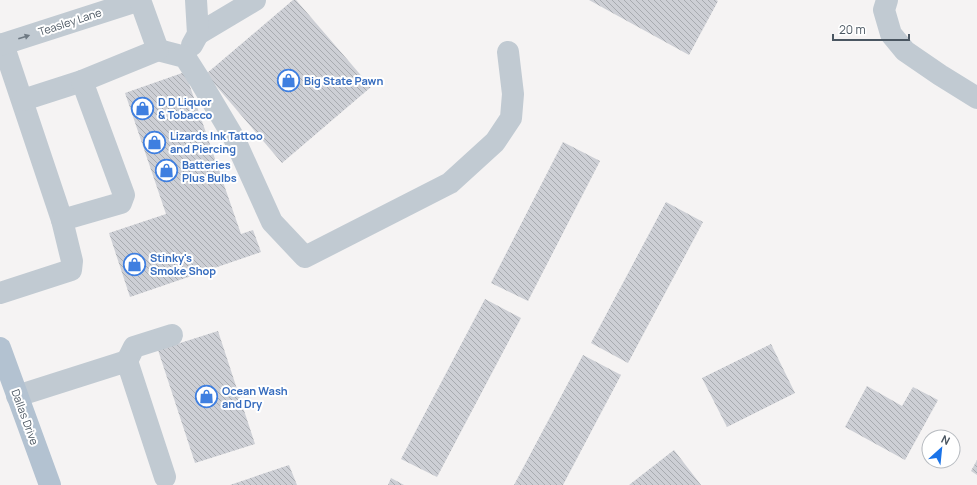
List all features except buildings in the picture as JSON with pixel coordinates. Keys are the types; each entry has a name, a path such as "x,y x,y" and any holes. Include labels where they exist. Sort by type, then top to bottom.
{"main road":[{"name":"Dallas Drive","path":"0,348 50,485"}],"street":[{"name":"Teasley Lane","path":"2,44 140,0"},
{"path":"140,0 158,50"},
{"path":"196,0 198,34"},
{"path":"185,57 198,34 255,0"},
{"path":"887,0 884,10 891,34 905,51 977,98"},
{"path":"0,293 70,270 72,261 62,220 23,100 2,44"},
{"path":"23,100 82,81 158,50 185,57 234,138 272,222 305,257 450,183 495,142 511,118 513,94 508,52"},
{"path":"62,220 121,203 124,195 82,81"},
{"path":"165,477 127,361 134,346 172,335"},
{"path":"18,396 127,361"}],"place":[{"name":"Big State Pawn","path":"288,81"},
{"name":"D D Liquor & Tobacco","path":"142,108"},
{"name":"Lizards Ink Tattoo and Piercing","path":"154,142"},
{"name":"Batteries Plus Bulbs","path":"166,171"},
{"name":"Stinky's Smoke Shop","path":"134,264"},
{"name":"Ocean Wash and Dry","path":"207,397"}]}
